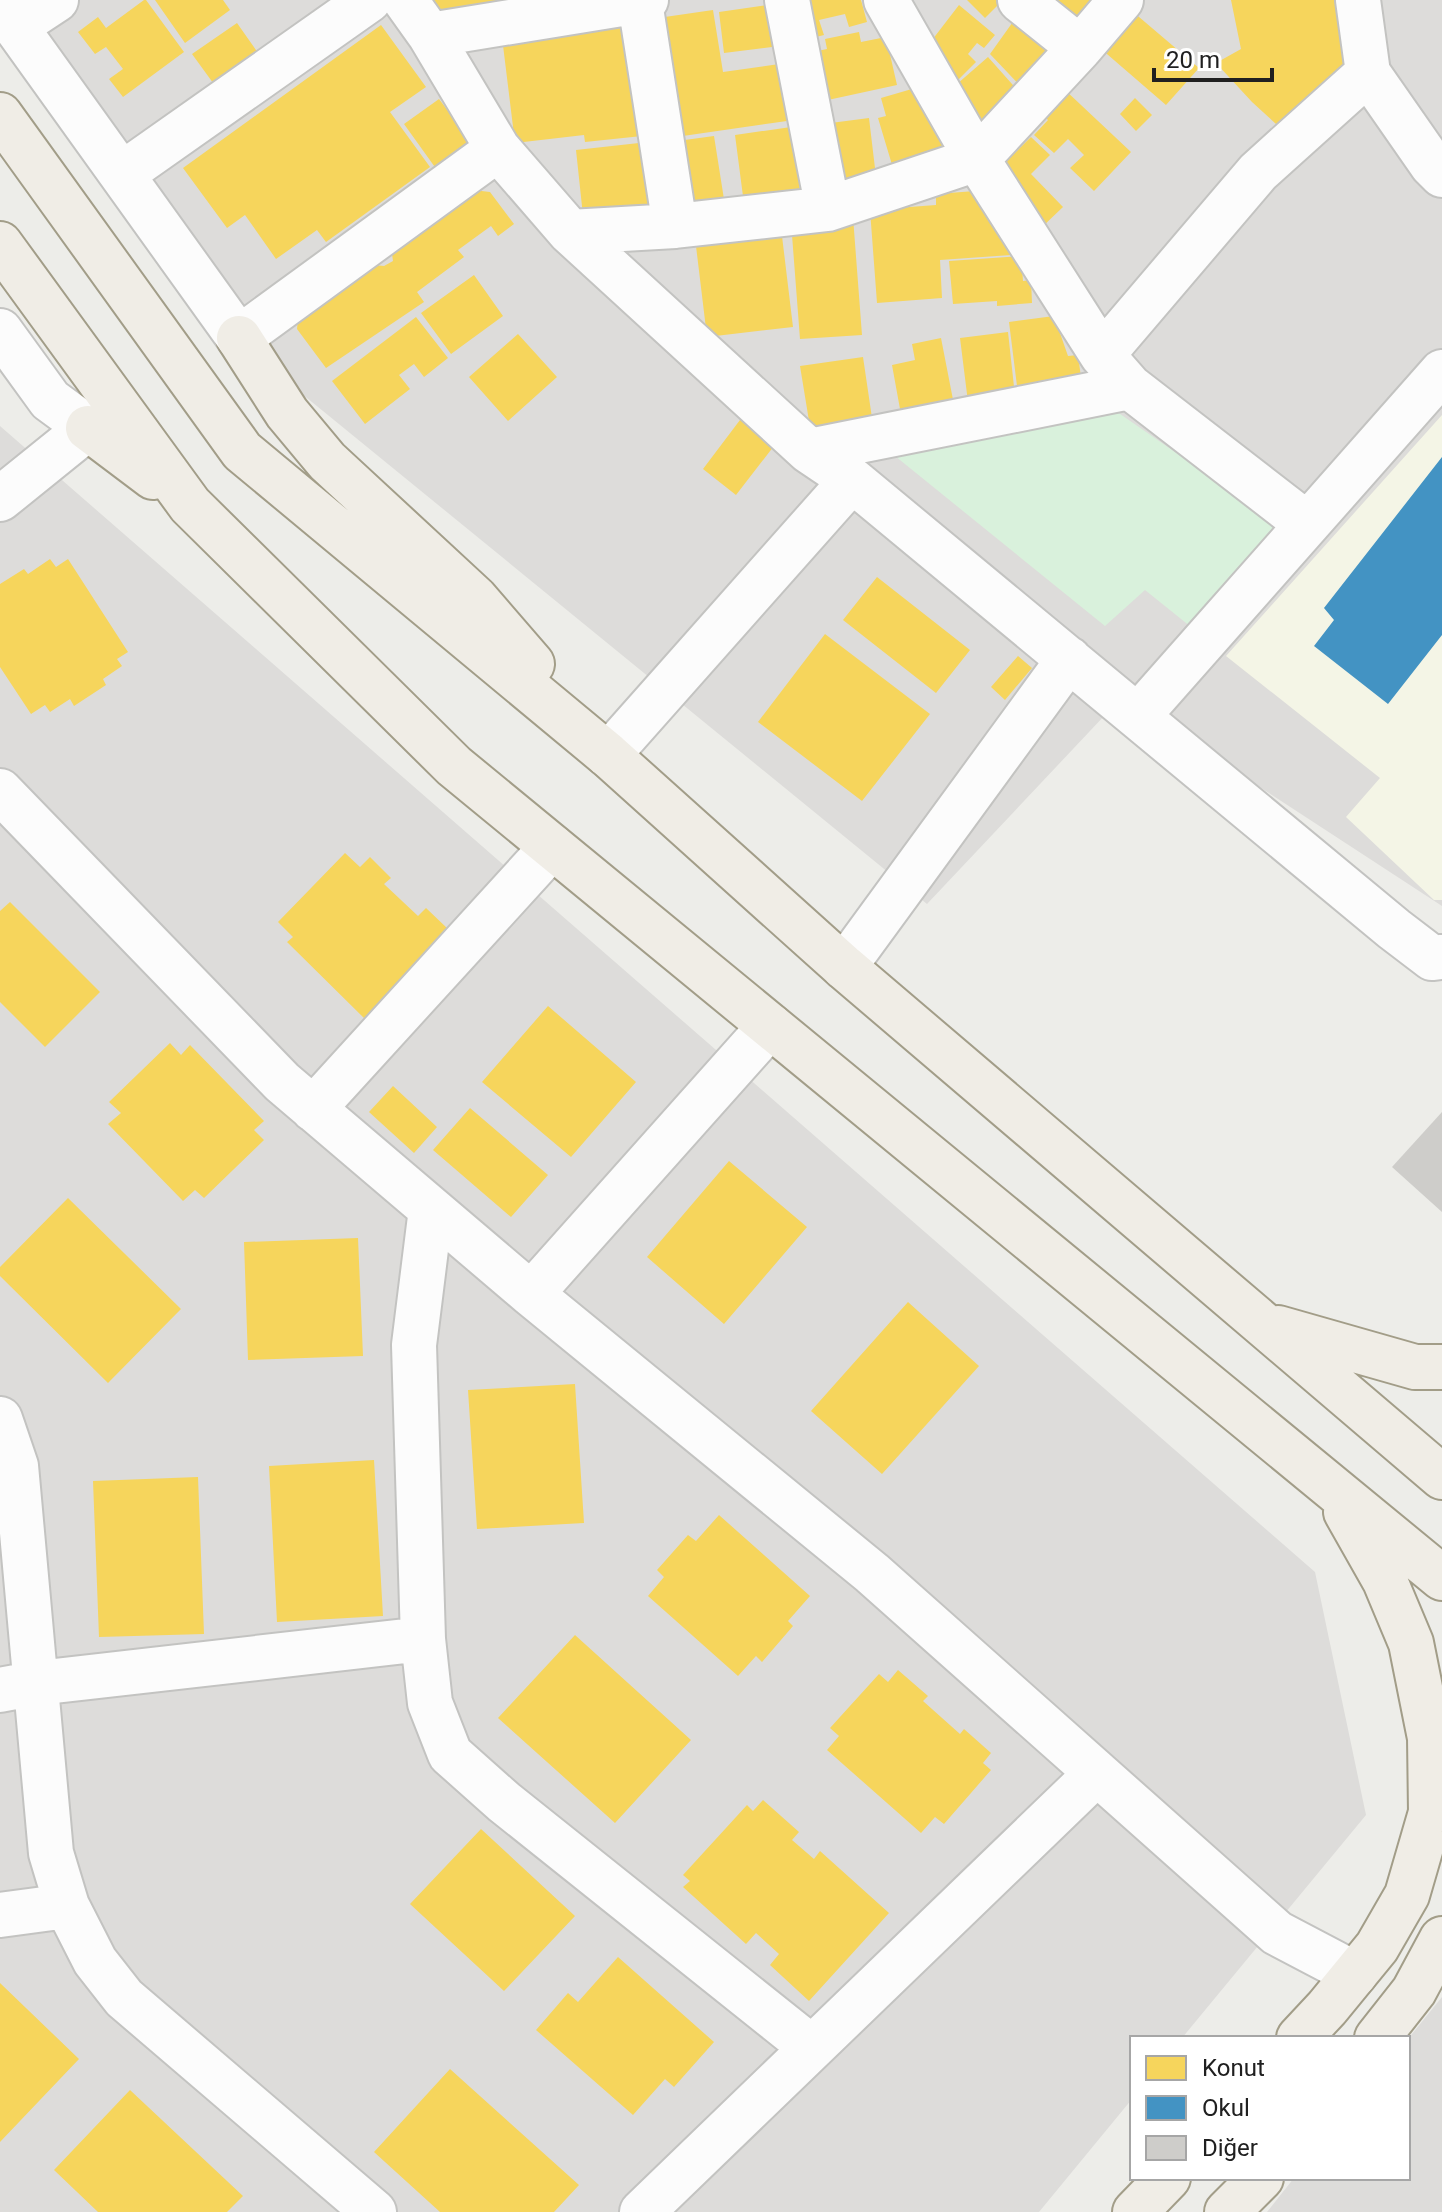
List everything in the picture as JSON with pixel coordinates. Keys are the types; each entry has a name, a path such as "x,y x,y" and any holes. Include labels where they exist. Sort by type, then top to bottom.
{"main road":[{"path":"0,115 242,451 608,755 844,967 1442,1477"},
{"path":"0,244 190,505"},
{"path":"239,338 287,413 327,461 475,598 608,755"},
{"path":"88,428 190,505 454,766 1442,1578"},
{"path":"1260,1322 1415,1367 1442,1367"},
{"path":"1301,2036 1377,1947 1407,1895 1436,1794 1430,1738 1411,1643 1385,1581 1333,1489"},
{"path":"1379,2036 1414,1991 1442,1939"},
{"path":"1135,2212 1166,2180"},
{"path":"1227,2212 1259,2180"}],"street":[{"path":"56,0 7,16 239,338 498,149"},
{"path":"122,174 369,0"},
{"path":"405,0 430,35 498,149 570,232 809,451 852,480 1394,929 1432,958 1442,957"},
{"path":"787,0 828,209"},
{"path":"886,0 977,159 1116,371 1307,524"},
{"path":"1020,0 1080,48"},
{"path":"570,232 675,226 828,209 977,159 1121,0"},
{"path":"1358,0 1368,73 1442,175"},
{"path":"430,35 643,1 675,226"},
{"path":"809,451 1116,371 1258,172 1368,73"},
{"path":"0,331 50,400 88,428 0,499"},
{"path":"1138,716 1442,372"},
{"path":"608,755 852,480"},
{"path":"844,967 1069,659"},
{"path":"0,791 282,1082 531,1294 872,1573 1277,1933 1355,1974"},
{"path":"313,1109 552,847"},
{"path":"531,1294 770,1026"},
{"path":"431,1209 414,1345 423,1639 430,1703 450,1754 504,1802 812,2048"},
{"path":"0,1419 16,1466 18,1686 51,1853 67,1906 95,1961 124,1998 374,2212"},
{"path":"18,1686 423,1639"},
{"path":"642,2212 1097,1773"},
{"path":"0,1915 67,1906"}],"shaded area":[{"path":"4,0 1442,0 1442,906 1122,697 927,904 203,313"},
{"path":"1442,415 1442,900 1434,900 1346,817 1380,778 1226,656"},
{"path":"0,426 1315,1572 1366,1815 1184,2036 1130,2036 1130,2101 1039,2212 0,2212"},
{"path":"1442,1997 1442,2212 1267,2212 1292,2180 1410,2180 1410,2037"}],"green space":[{"path":"1110,407 1286,529 1201,635 1145,590 1105,626 879,443"}],"building: Konut":[{"path":"144,0 184,52 123,97 109,79 123,69 106,47 95,54 78,32 98,17 106,28"},
{"path":"155,0 223,0 230,10 185,43"},
{"path":"432,0 499,0 500,9 435,20"},
{"path":"793,0 861,0 867,22 849,27 845,14 819,20 824,35 804,40"},
{"path":"967,0 1003,0 985,18"},
{"path":"1055,0 1107,0 1084,26"},
{"path":"1231,0 1335,0 1351,72 1287,134 1216,63 1241,49"},
{"path":"782,3 788,45 724,53 719,12"},
{"path":"959,5 995,35 984,48 977,43 968,54 976,62 953,85 929,44"},
{"path":"713,10 723,72 786,63 794,120 669,138 651,19"},
{"path":"1132,11 1199,68 1166,105 1100,48"},
{"path":"1020,12 1065,49 1029,95 990,54"},
{"path":"627,14 642,136 585,142 584,135 515,143 501,29"},
{"path":"237,23 268,67 224,98 192,54"},
{"path":"381,25 426,87 390,112 430,167 326,242 317,230 276,259 245,215 227,228 183,168"},
{"path":"859,32 861,42 886,37 897,85 814,103 803,54 827,49 825,39"},
{"path":"988,57 1027,101 988,135 949,91"},
{"path":"929,84 949,151 893,168 878,118 886,116 881,98"},
{"path":"1064,89 1131,152 1094,191 1070,168 1084,155 1068,139 1054,153 1034,135 1048,120 1041,113"},
{"path":"1135,98 1152,115 1136,131 1120,114"},
{"path":"439,99 473,144 437,170 404,124"},
{"path":"869,118 877,185 832,191 823,124"},
{"path":"791,127 801,196 744,204 735,135"},
{"path":"714,136 726,212 682,219 670,142"},
{"path":"1031,137 1050,155 1031,174 1063,207 1041,228 990,177"},
{"path":"648,142 656,217 584,225 576,150"},
{"path":"473,190 490,192 514,224 498,236 491,226 458,250 464,257 417,292 424,302 326,368 297,329 299,310 364,264 384,266 393,261 391,247"},
{"path":"975,191 1008,230 1011,255 940,260 942,298 877,303 870,210 936,205 936,194"},
{"path":"853,217 862,335 800,339 791,222"},
{"path":"782,236 793,327 707,337 696,246"},
{"path":"1021,256 1023,281 1031,280 1032,303 997,306 997,301 953,304 949,261"},
{"path":"474,275 503,316 451,354 421,313"},
{"path":"1054,316 1068,356 1078,355 1082,385 1018,394 1009,322"},
{"path":"416,317 448,358 424,377 414,364 399,375 410,389 365,424 332,381"},
{"path":"1008,332 1016,405 969,410 960,338"},
{"path":"518,334 557,377 508,421 469,377"},
{"path":"941,338 955,410 902,420 892,365 915,360 912,344"},
{"path":"863,357 872,418 810,427 800,366"},
{"path":"743,416 777,442 736,495 703,469"},
{"path":"50,559 56,567 68,559 128,652 117,659 122,666 103,679 106,685 74,706 70,699 50,712 45,705 31,714 0,667 0,584 24,569 28,574"},
{"path":"877,577 970,650 936,693 843,620"},
{"path":"825,634 930,714 862,801 758,722"},
{"path":"1018,656 1032,668 1005,700 991,687"},
{"path":"345,853 360,867 370,857 391,878 384,884 418,916 426,908 448,929 366,1020 287,942 293,937 278,922"},
{"path":"10,902 100,992 45,1047 0,1002 0,911"},
{"path":"548,1006 636,1082 571,1157 482,1082"},
{"path":"170,1043 181,1055 190,1045 264,1121 254,1130 264,1140 204,1198 195,1190 183,1201 108,1124 121,1113 109,1102"},
{"path":"393,1086 437,1127 414,1153 369,1112"},
{"path":"470,1108 548,1175 511,1217 433,1150"},
{"path":"729,1161 807,1227 724,1324 647,1257"},
{"path":"68,1198 181,1309 108,1383 0,1276 0,1267"},
{"path":"358,1238 363,1356 248,1360 244,1242"},
{"path":"908,1302 979,1366 882,1474 811,1411"},
{"path":"575,1384 584,1523 477,1529 468,1390"},
{"path":"374,1460 383,1616 277,1622 269,1466"},
{"path":"198,1477 204,1634 99,1637 93,1481"},
{"path":"719,1515 810,1596 788,1621 793,1626 762,1662 756,1656 738,1676 648,1596 664,1577 657,1570 688,1535 696,1541"},
{"path":"575,1635 691,1740 615,1823 498,1718"},
{"path":"898,1670 928,1696 923,1701 960,1734 964,1729 991,1753 983,1763 991,1770 944,1824 935,1817 921,1833 827,1750 839,1736 830,1728 879,1674 888,1682"},
{"path":"763,1800 799,1832 792,1840 814,1859 820,1851 889,1913 809,2001 770,1965 779,1954 756,1933 746,1944 683,1887 690,1881 683,1875 747,1805 753,1811"},
{"path":"481,1829 575,1916 504,1991 410,1904"},
{"path":"618,1957 714,2042 674,2087 665,2079 633,2115 536,2030 568,1993 578,2002"},
{"path":"0,1983 79,2059 0,2142"},
{"path":"450,2069 579,2185 554,2212 440,2212 374,2152"},
{"path":"130,2090 243,2196 227,2212 98,2212 54,2170"}],"building: Okul":[{"path":"1442,457 1442,635 1388,704 1314,646 1334,620 1324,608"}],"building: Diğer":[{"path":"1442,1112 1442,1212 1392,1167"}]}
